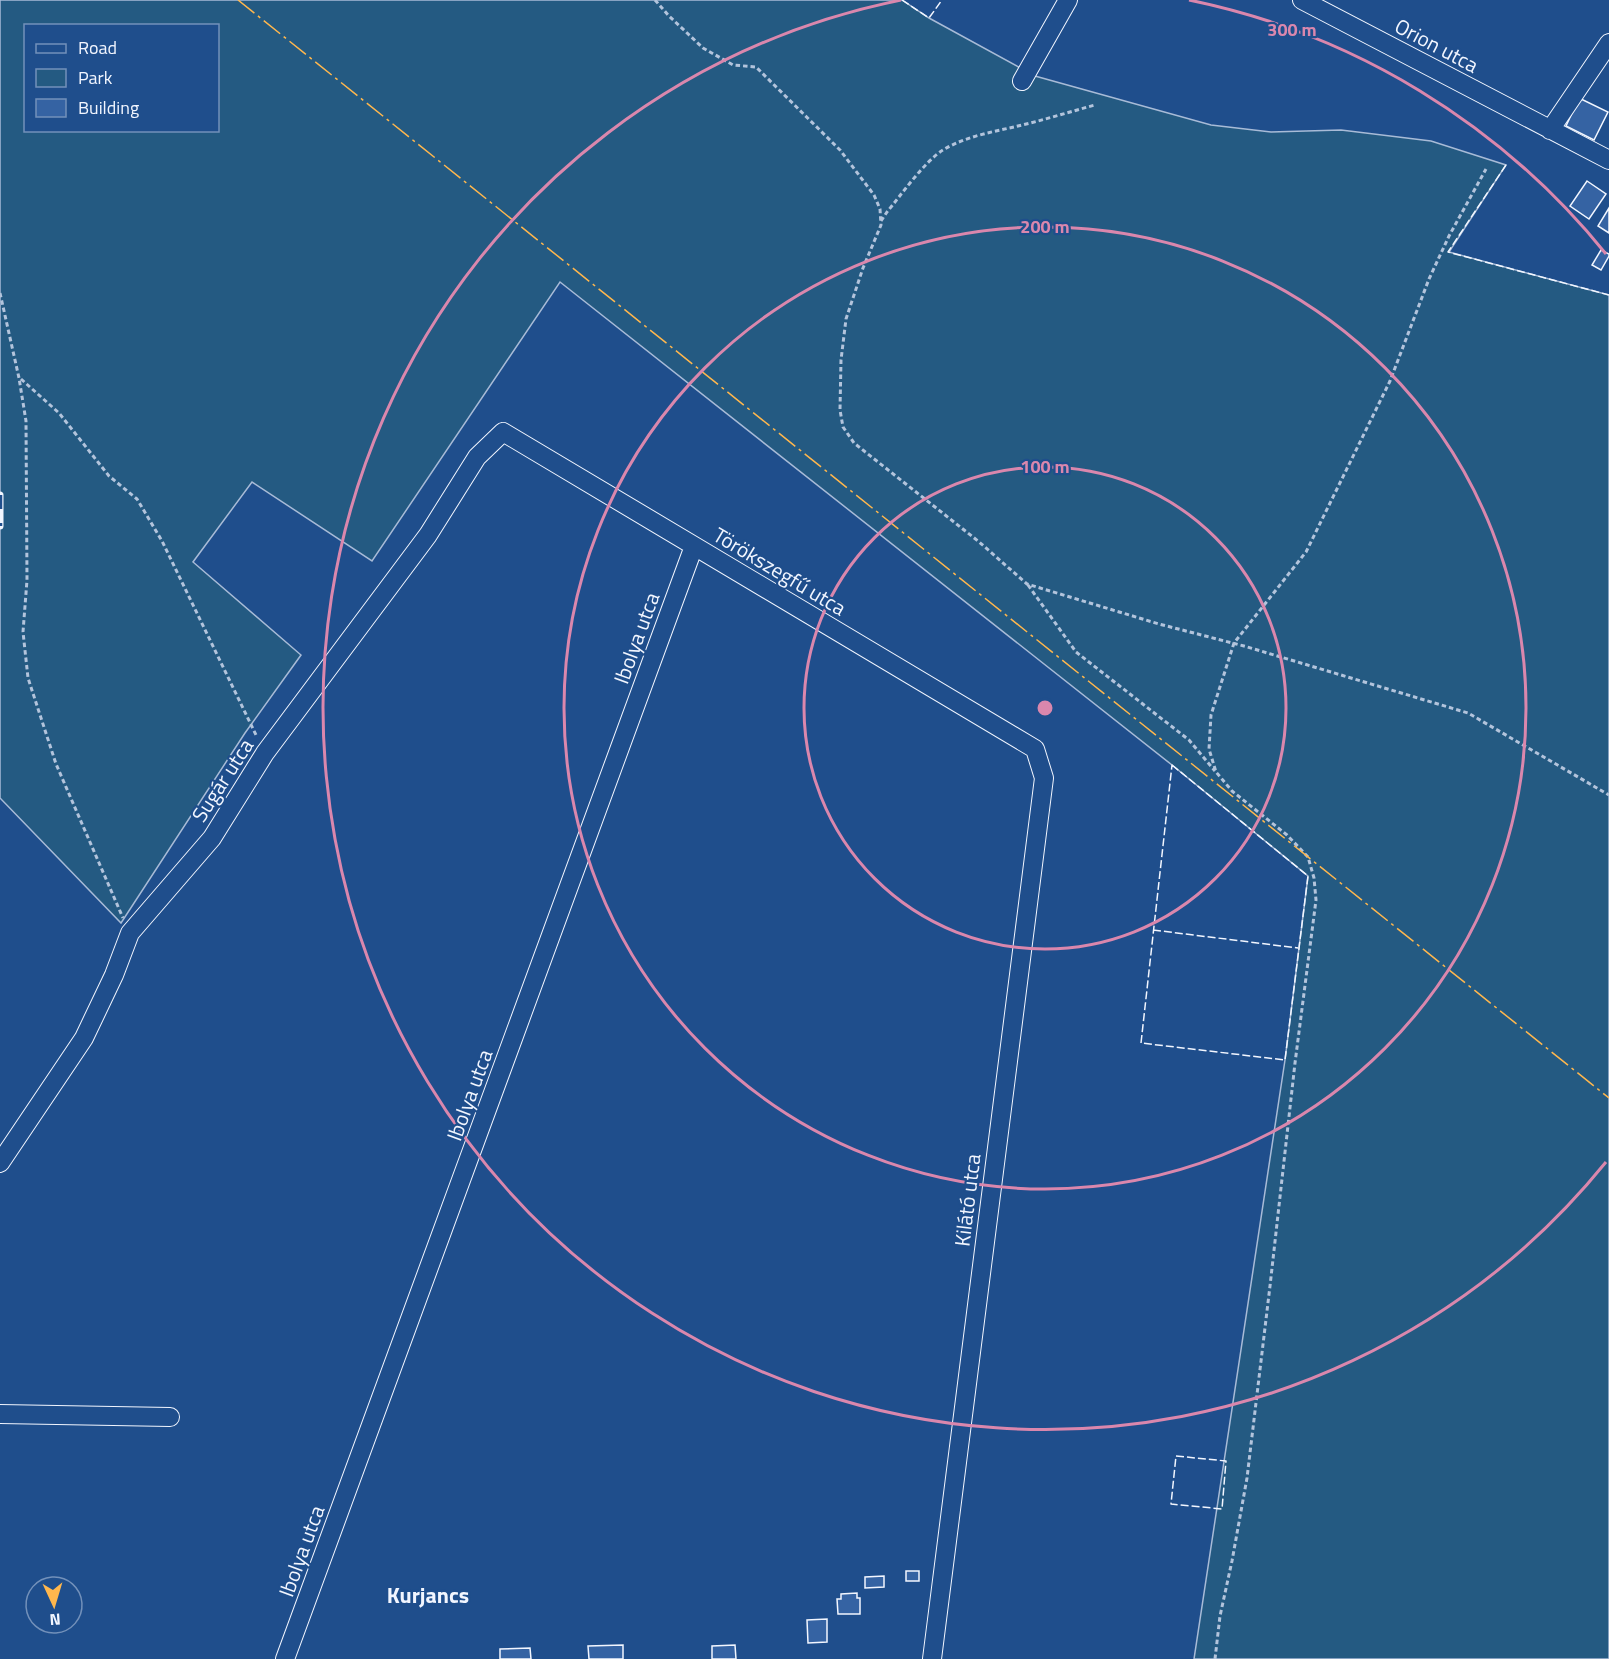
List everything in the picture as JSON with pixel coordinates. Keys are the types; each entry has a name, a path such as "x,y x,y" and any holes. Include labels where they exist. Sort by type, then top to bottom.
{"street":[{"path":"1022,81 1068,0"},
{"name":"Orion utca","path":"1302,0 1609,160"},
{"path":"1550,130 1609,43"},
{"name":"Sugár utca","path":"0,1163 84,1038 114,975 130,933 212,838 265,753 428,535 477,457 502,432"},
{"name":"Törökszegfű utca","path":"502,432 1035,749"},
{"name":"Ibolya utca","path":"285,1659 694,546"},
{"name":"Kilátó utca","path":"932,1659 1044,778 1035,749"},
{"path":"0,1414 170,1417"}],"path":[{"path":"655,0 703,48 733,65 756,67 840,150 874,195 880,209 881,222"},
{"path":"1095,105 992,131 942,150 887,212 863,268 846,319 840,410 843,427 854,444 978,541 1027,584 1076,652 1189,740 1232,791 1287,835 1308,857 1314,878 1316,900 1248,1466 1220,1616 1215,1659"},
{"path":"1216,772 1209,749 1211,715 1234,643 1306,552 1390,381 1434,268 1449,236 1486,169"},
{"path":"0,293 20,378 26,421 27,580 23,632 28,678 56,764 130,933"},
{"path":"20,378 59,413 109,476 137,499 162,541 265,753"},
{"path":"1027,584 1468,713 1609,795"}],"green space":[{"path":"0,0 902,0 929,18 1035,76 1211,125 1271,132 1341,130 1431,141 1506,165 1449,252 1609,295 1609,1659 1194,1659 1285,1060 1308,876 1172,765 560,282 372,561 252,482 193,562 301,655 245,733 121,923 0,798"}],"building":[{"path":"1579,98 1608,112 1594,140 1566,126"},
{"path":"1587,181 1606,194 1589,219 1570,206"},
{"path":"1609,208 1609,233 1598,226"},
{"path":"1601,250 1609,256 1601,270 1592,265"},
{"path":"906,1571 919,1571 919,1581 906,1581"},
{"path":"884,1576 884,1587 865,1588 865,1577"},
{"path":"857,1593 857,1598 860,1598 860,1614 838,1614 837,1599 841,1599 841,1594"},
{"path":"827,1619 827,1642 808,1643 807,1620"},
{"path":"623,1645 623,1659 589,1659 588,1646"},
{"path":"735,1645 736,1659 712,1659 712,1646"},
{"path":"530,1648 531,1659 500,1659 500,1649"}],"railway":[{"path":"0,495 0,526"}],"fence":[{"path":"902,0 929,18 942,0"},
{"path":"1506,165 1448,252 1609,295"},
{"path":"1172,765 1308,876 1285,1060 1141,1043 1172,765"},
{"path":"1153,930 1298,948"},
{"path":"1176,1456 1226,1461 1222,1509 1171,1504 1176,1456"}],"power":[{"path":"238,0 1609,1098"}],"district":[{"name":"Kurjancs","path":"428,1595"}]}
